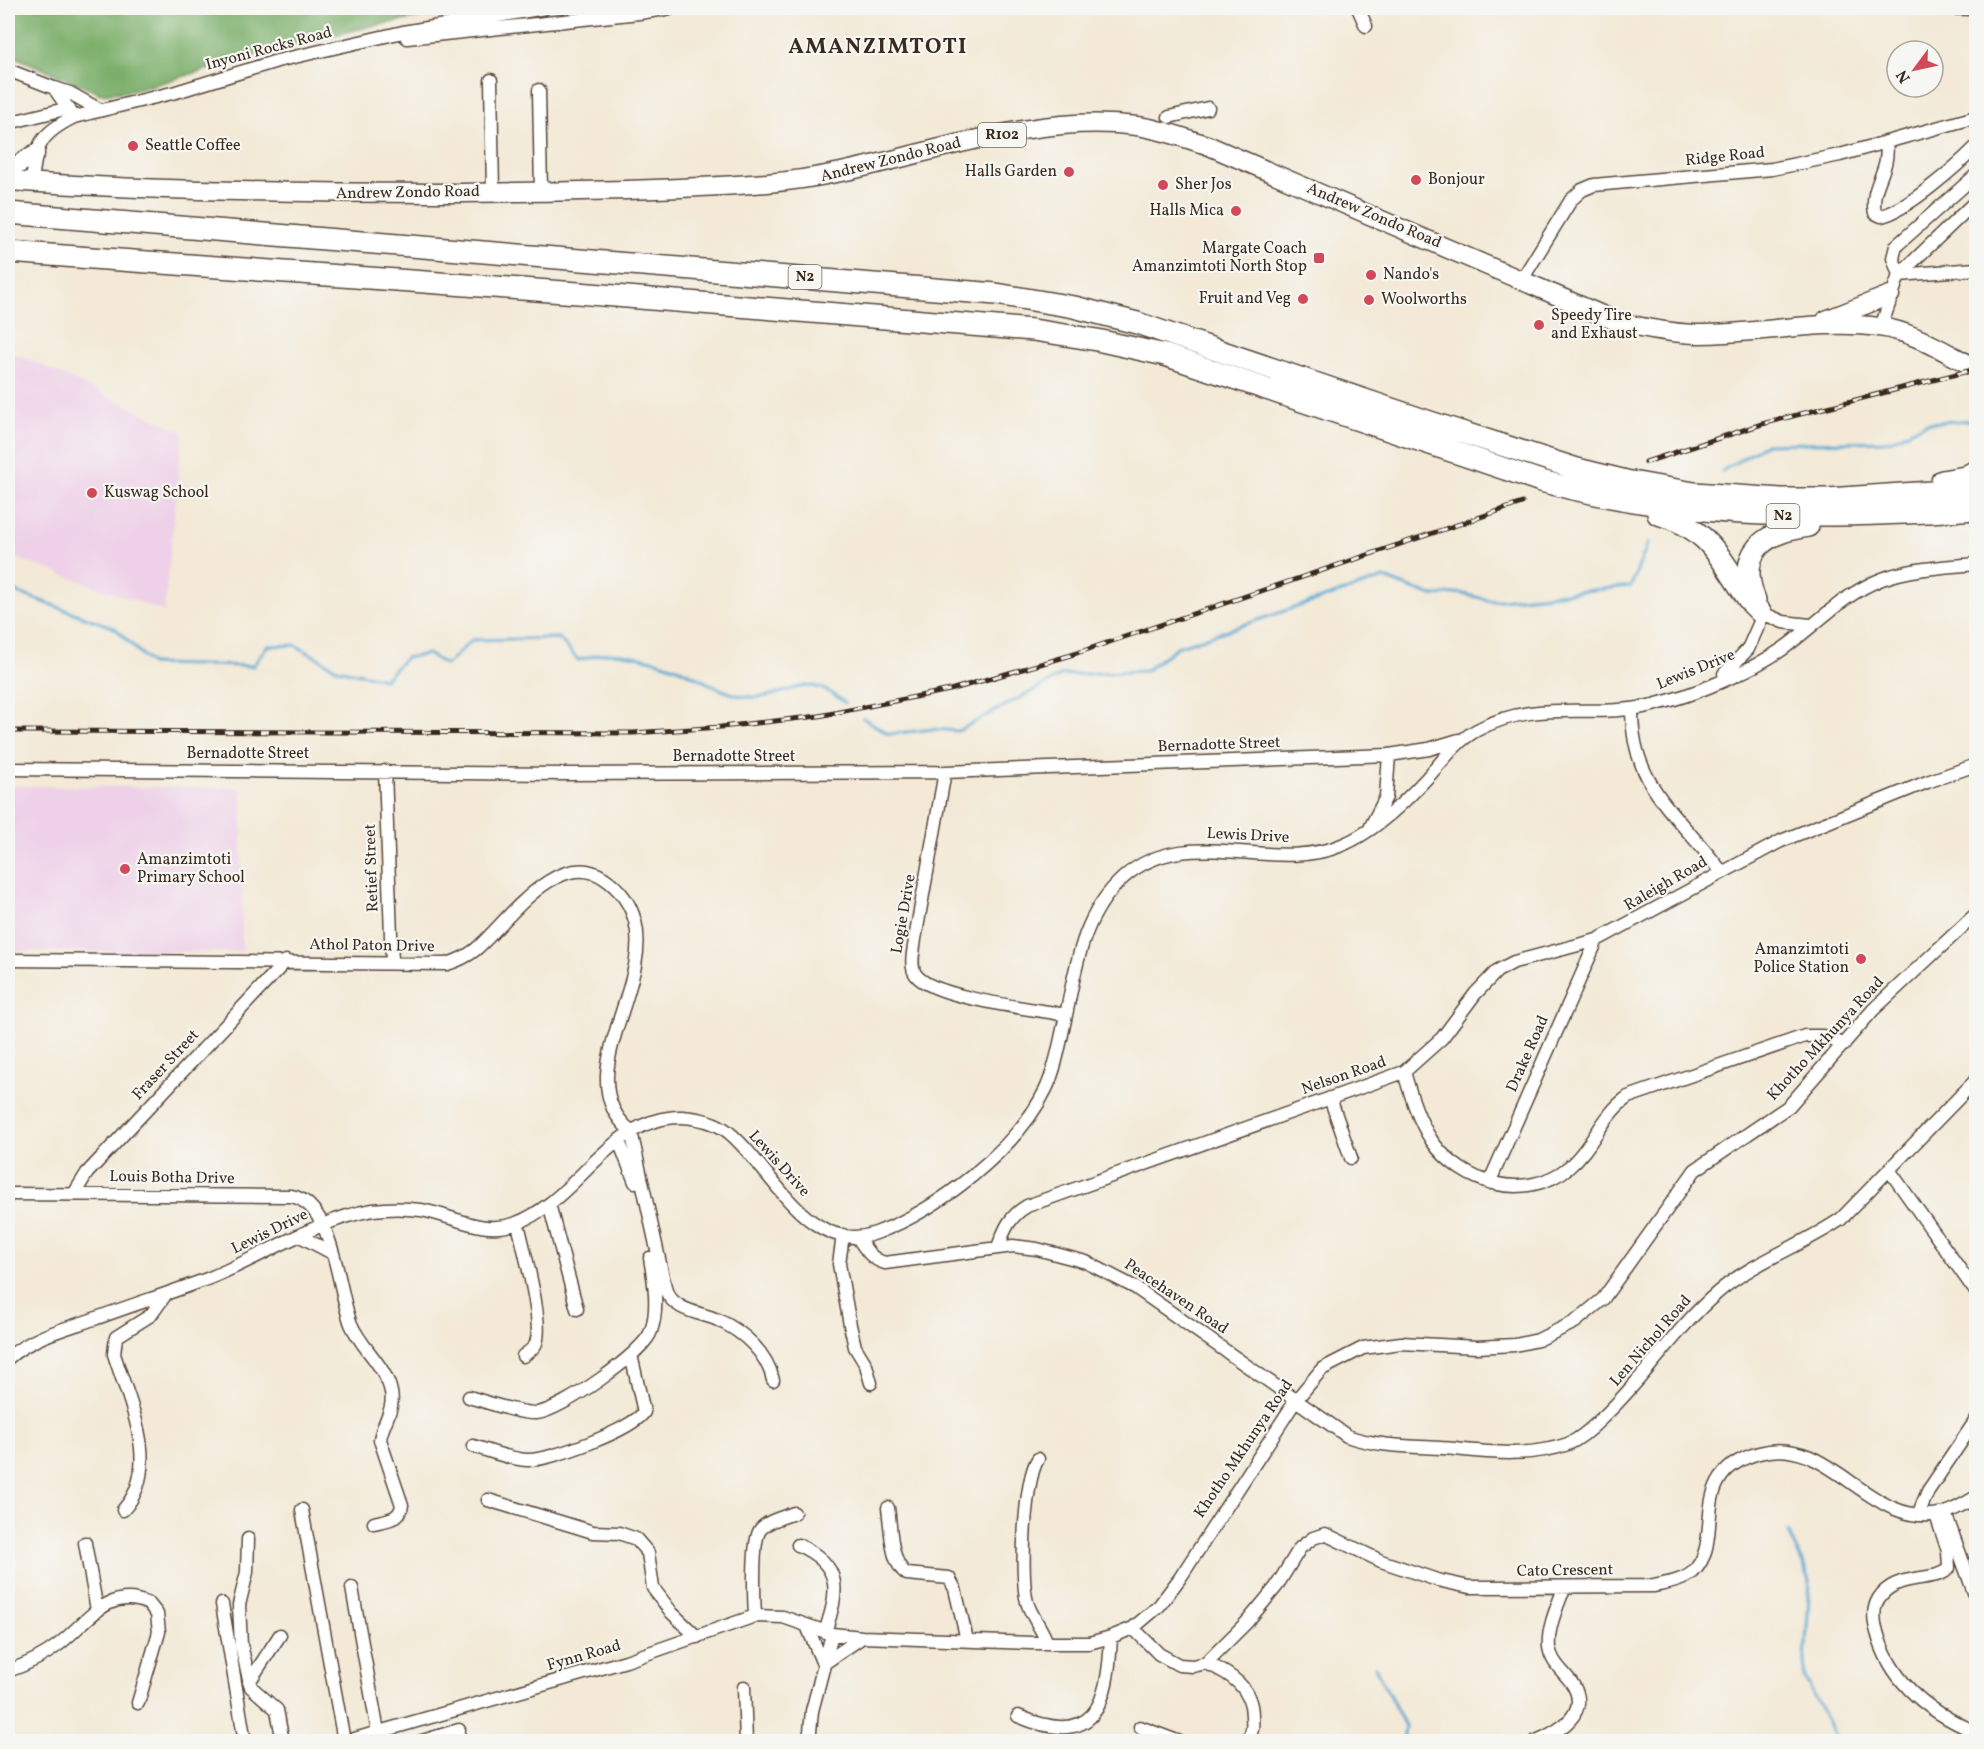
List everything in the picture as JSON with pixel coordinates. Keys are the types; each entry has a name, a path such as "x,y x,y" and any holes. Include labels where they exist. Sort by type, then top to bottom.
{"highway":[{"name":"N2","path":"8,213 996,294 1074,307 1137,323 1577,469 1694,493 1781,499 1828,499 1977,489"},
{"name":"N2","path":"8,252 1033,330 1165,355 1565,487 1688,509 1774,516 1886,514 1977,509"},
{"path":"1781,499 1958,479 1977,471"},
{"path":"1565,487 1672,518 1694,528 1713,547 1750,603 1762,614"},
{"path":"1762,614 1748,573 1755,550 1771,536 1783,530 1886,514"}],"main road":[{"name":"Andrew Zondo Road","path":"8,181 106,188 338,194 541,191 812,180 1045,126 1137,126 1207,145 1618,322 1656,331 1721,333 1810,325 1881,327 1912,337 1977,368"},
{"path":"8,171 35,154"},
{"path":"1810,325 1890,295"}],"street":[{"name":"Inyoni Rocks Road","path":"72,112 100,110 176,92 277,61 421,28 546,8"},
{"path":"388,37 412,38 672,8"},
{"path":"1358,8 1366,26"},
{"path":"1934,8 1977,9"},
{"path":"8,70 70,93 100,110"},
{"path":"491,80 493,192"},
{"path":"54,88 72,112"},
{"path":"539,90 541,191"},
{"path":"1169,117 1208,108"},
{"path":"8,123 72,112"},
{"path":"32,182 35,154 47,133 72,112"},
{"name":"Ridge Road","path":"1521,281 1572,200 1582,190 1594,185 1772,169 1840,155 1977,117"},
{"path":"1886,142 1888,162 1874,196 1875,213 1881,216 1891,213 1912,200 1977,147"},
{"path":"1899,275 1893,258 1896,246 1977,176"},
{"path":"1881,327 1890,295 1899,275 1931,242 1977,201"},
{"path":"1931,242 1928,259 1935,271"},
{"path":"1899,275 1977,269"},
{"name":"Lewis Drive","path":"8,1358 40,1337 166,1294 254,1260 322,1225 373,1210 425,1211 474,1226 498,1228 518,1223 549,1204 631,1131 651,1122 675,1117 715,1124 728,1132 749,1152 788,1201 806,1217 843,1235 858,1238 881,1231 947,1194 982,1168 1028,1121 1049,1084 1076,962 1092,917 1108,893 1140,865 1156,858 1203,849 1297,854 1333,849 1356,839 1371,826 1390,816 1429,776 1459,740 1508,716 1533,711 1632,709 1678,698 1764,660 1786,646 1847,598 1883,579 1923,570 1977,564"},
{"path":"1703,688 1737,663 1748,649 1762,614 1784,622 1810,625"},
{"path":"1632,709 1631,729 1642,771 1655,794 1698,840 1721,871"},
{"name":"Bernadotte Street","path":"8,769 565,774 945,772 1389,755 1429,749 1459,740"},
{"name":"Lewis Drive","path":"1371,826 1386,796 1389,755"},
{"name":"Raleigh Road","path":"1404,1072 1437,1044 1475,994 1497,971 1514,962 1597,940 1652,913 1721,871 1781,841 1866,806 1977,765"},
{"name":"Retief Street","path":"385,771 392,963"},
{"name":"Logie Drive","path":"945,772 915,939 912,966 916,975 942,992 1066,1015"},
{"name":"Athol Paton Drive","path":"8,960 447,964 461,960 475,950 517,905 542,886 579,871 598,874 614,884 626,899 635,921 638,940 636,961 605,1080 613,1113 631,1131"},
{"name":"Khotho Mkhunya Road","path":"828,1633 862,1637 1047,1644 1089,1642 1111,1637 1133,1628 1159,1606 1180,1578 1296,1400 1322,1369 1362,1348 1401,1343 1477,1347 1515,1345 1538,1340 1575,1322 1603,1299 1695,1170 1774,1119 1809,1086 1881,1002 1974,921"},
{"name":"Drake Road","path":"1489,1183 1597,940"},
{"name":"Fraser Street","path":"74,1194 87,1173 286,961"},
{"name":"Nelson Road","path":"998,1246 1007,1223 1017,1212 1027,1206 1404,1072 1416,1111 1430,1139 1442,1155 1457,1167 1489,1183 1520,1187 1542,1182 1563,1172 1582,1154 1616,1106 1643,1091 1805,1036 1823,1036 1844,1045"},
{"name":"Len Nichol Road","path":"1296,1400 1320,1419 1357,1439 1502,1453 1552,1449 1570,1443 1587,1432 1618,1404 1690,1317 1720,1290 1827,1229 1841,1218 1890,1171 1977,1080"},
{"path":"1330,1098 1351,1158"},
{"path":"631,1131 658,1261 670,1298 686,1309 720,1321 748,1340 764,1357 773,1380"},
{"path":"469,1397 534,1413 550,1411 573,1398 631,1355 651,1333 655,1317 654,1282 635,1182 619,1141"},
{"path":"1890,1171 1977,1292"},
{"name":"Louis Botha Drive","path":"8,1194 291,1196 309,1203 322,1225 332,1253 351,1324 391,1390 393,1403 381,1431 380,1440 401,1511 395,1517 374,1523"},
{"path":"549,1204 577,1309"},
{"path":"518,1223 538,1324 537,1341 534,1348 523,1356"},
{"path":"843,1235 839,1264 850,1325 855,1347 866,1365 871,1383"},
{"path":"300,1236 332,1253"},
{"name":"Peacehaven Road","path":"858,1238 868,1254 885,1263 998,1246 1037,1249 1106,1270 1136,1288 1296,1400"},
{"path":"123,1510 137,1487 142,1467 135,1420 114,1354 113,1343 120,1333 151,1315 166,1294"},
{"path":"473,1446 524,1460 543,1460 631,1424 644,1412 631,1355"},
{"path":"1918,1515 1928,1491 1977,1420"},
{"name":"Cato Crescent","path":"1206,1663 1247,1622 1276,1587 1300,1548 1313,1538 1325,1534 1381,1561 1469,1587 1654,1586 1681,1580 1692,1573 1705,1551 1711,1505 1717,1483 1733,1464 1761,1452 1789,1450 1808,1455 1873,1498 1901,1512 1918,1515 1941,1514 1977,1497"},
{"path":"1038,1459 1029,1480 1024,1577 1028,1607 1043,1630 1047,1644"},
{"path":"488,1500 593,1532 619,1533 636,1539 648,1553 653,1588 672,1613 696,1637"},
{"path":"888,1508 896,1556 901,1571 907,1574 949,1578 955,1589 967,1640"},
{"path":"302,1510 344,1741"},
{"path":"755,1616 757,1535 764,1525 794,1513"},
{"path":"1941,1514 1977,1598"},
{"path":"1941,1514 1949,1568 1940,1574 1907,1579 1894,1584 1882,1594 1876,1603 1873,1620 1881,1650 1902,1684 1920,1700 1977,1732"},
{"path":"248,1539 247,1572 238,1614 249,1682 253,1691 277,1710 283,1742"},
{"path":"85,1543 97,1610"},
{"path":"798,1545 822,1558 834,1584 836,1600 812,1711 809,1740 823,1742"},
{"path":"1534,1742 1567,1725 1575,1717 1578,1707 1578,1696 1572,1683 1555,1665 1549,1649 1548,1637 1564,1587"},
{"path":"352,1588 378,1732"},
{"path":"8,1671 55,1647 110,1601 132,1599 149,1604 157,1614 159,1632 138,1702"},
{"path":"222,1604 245,1742"},
{"name":"Fynn Road","path":"344,1741 626,1661 755,1616 783,1617 828,1633"},
{"path":"807,1626 823,1664"},
{"path":"1133,1628 1159,1654 1179,1665 1193,1666 1206,1663 1229,1675 1245,1688 1252,1705 1252,1730 1244,1742"},
{"path":"249,1682 280,1635"},
{"path":"823,1664 862,1637"},
{"path":"1018,1716 1056,1728 1077,1726 1088,1721 1094,1715 1106,1685 1111,1637"},
{"path":"744,1687 746,1742"},
{"path":"1140,1727 1180,1742"},
{"path":"419,1742 459,1730"}],"shaded area":[{"name":"Kuswag School","path":"8,352 24,357 183,432 164,611 8,555"},
{"name":"Amanzimtoti Primary School","path":"8,786 242,788 242,952 8,951"}],"green space":[{"path":"8,8 476,8 372,26 285,47 133,91 101,94 8,54"}],"waterway":[{"path":"1722,471 1766,444 1890,441 1926,423 1973,420 1976,417"},
{"path":"863,718 889,734 933,729 958,731 1062,675 1145,671 1177,647 1384,578 1432,596 1460,593 1492,601 1631,586 1648,543"},
{"path":"8,589 115,628 151,664 253,666 267,646 295,645 337,669 385,679 405,658 428,654 446,665 472,640 559,638 578,660 606,653 647,658 674,667 738,695 759,697 802,686 811,686 832,693 845,703"},
{"path":"1788,1532 1810,1580 1804,1676 1838,1742"},
{"path":"1375,1667 1405,1726 1403,1742"}],"railway":[{"path":"1646,462 1762,424 1976,369"},
{"path":"8,731 633,733 721,727 819,716 950,690 1068,656 1522,503"}],"place":[{"name":"Seattle Coffee","path":"133,146"},
{"name":"Halls Garden","path":"1069,172"},
{"name":"Bonjour","path":"1416,180"},
{"name":"Sher Jos","path":"1163,185"},
{"name":"Halls Mica","path":"1236,211"},
{"name":"Margate Coach Amanzimtoti North Stop","path":"1319,258"},
{"name":"Nando's","path":"1371,275"},
{"name":"Fruit and Veg","path":"1303,299"},
{"name":"Woolworths","path":"1369,300"},
{"name":"Speedy Tire and Exhaust","path":"1539,325"},
{"name":"Kuswag School","path":"92,493"},
{"name":"Amanzimtoti Primary School","path":"125,869"},
{"name":"Amanzimtoti Police Station","path":"1861,959"}],"district":[{"name":"AMANZIMTOTI","path":"878,47"}]}
